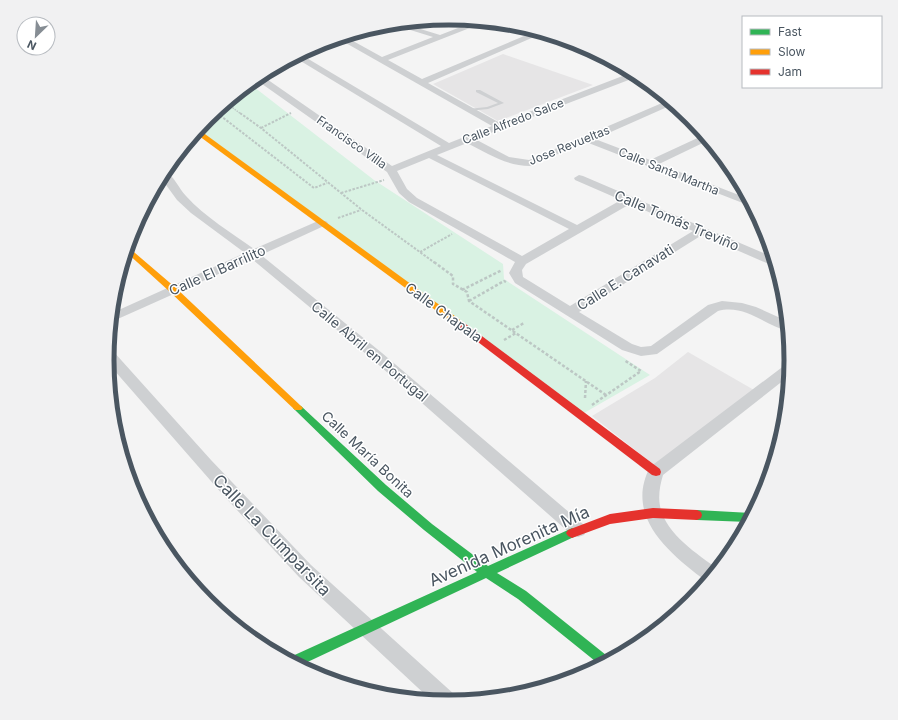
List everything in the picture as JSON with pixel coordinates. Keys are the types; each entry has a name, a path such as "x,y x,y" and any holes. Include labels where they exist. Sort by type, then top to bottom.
{"street":[{"path":"381,60 469,26"},
{"path":"409,28 440,37"},
{"path":"421,83 533,35"},
{"path":"347,41 499,126"},
{"path":"303,59 448,146"},
{"name":"Calle Alfredo Salce","path":"386,172 448,146 628,77"},
{"name":"Francisco Villa","path":"263,81 386,172 413,200 522,261"},
{"name":"Jose Revueltas","path":"467,139 508,160 523,164 537,160 666,104"},
{"name":"Calle Chapala","path":"201,134 483,341 656,472"},
{"name":"Calle Santa Martha","path":"587,139 743,200"},
{"path":"651,164 703,142"},
{"path":"428,154 577,229"},
{"name":"Calle Tomás Treviño","path":"579,178 768,259"},
{"name":"Calle Abril en Portugal","path":"167,179 181,198 195,211 253,254 377,356 578,530"},
{"path":"629,200 522,261 514,272 520,280 627,346 641,352 652,352 656,350 713,308 729,304 748,309 782,324"},
{"name":"Calle El Barrilito","path":"117,315 322,223"},
{"name":"Calle E. Canavati","path":"571,311 701,231"},
{"name":"Calle María Bonita","path":"132,252 382,488 428,528 486,572 522,596 601,658"},
{"name":"Calle La Cumparsita","path":"114,361 224,487 306,572 365,628 440,695"},
{"path":"708,572 684,553 665,533 653,513 650,497 656,472 783,374"},
{"name":"Avenida Morenita Mía","path":"299,659 578,530 610,519 653,513 744,518"}],"lane":[{"path":"470,110 488,108 502,103 478,91"}],"path":[{"path":"230,106 261,128 362,210 453,276 453,284 467,292 469,301 606,395 641,371 622,358"},
{"path":"261,128 293,112 286,108"},
{"path":"220,115 314,188 328,183"},
{"path":"341,193 388,179 386,172"},
{"path":"335,219 362,210"},
{"path":"420,252 455,233 448,229"},
{"path":"462,290 508,267"},
{"path":"469,301 504,281 511,285"},
{"path":"512,330 524,323"},
{"path":"585,403 586,381"}],"shaded area":[{"path":"503,54 593,85 498,121 433,84"},
{"path":"688,352 754,390 657,467 592,416 655,378"}],"green space":[{"path":"254,87 374,180 503,264 504,279 650,375 584,413 202,133 228,108"}],"traffic: fast":[{"path":"298,408 382,488 428,527 486,572 522,595 601,658"},
{"path":"697,515 744,518"},
{"path":"299,659 572,533"}],"traffic: slow":[{"path":"201,134 460,324"},
{"path":"132,253 298,408"}],"traffic: jam":[{"path":"460,324 656,472"},
{"path":"572,533 610,519 653,513 697,515"}]}
